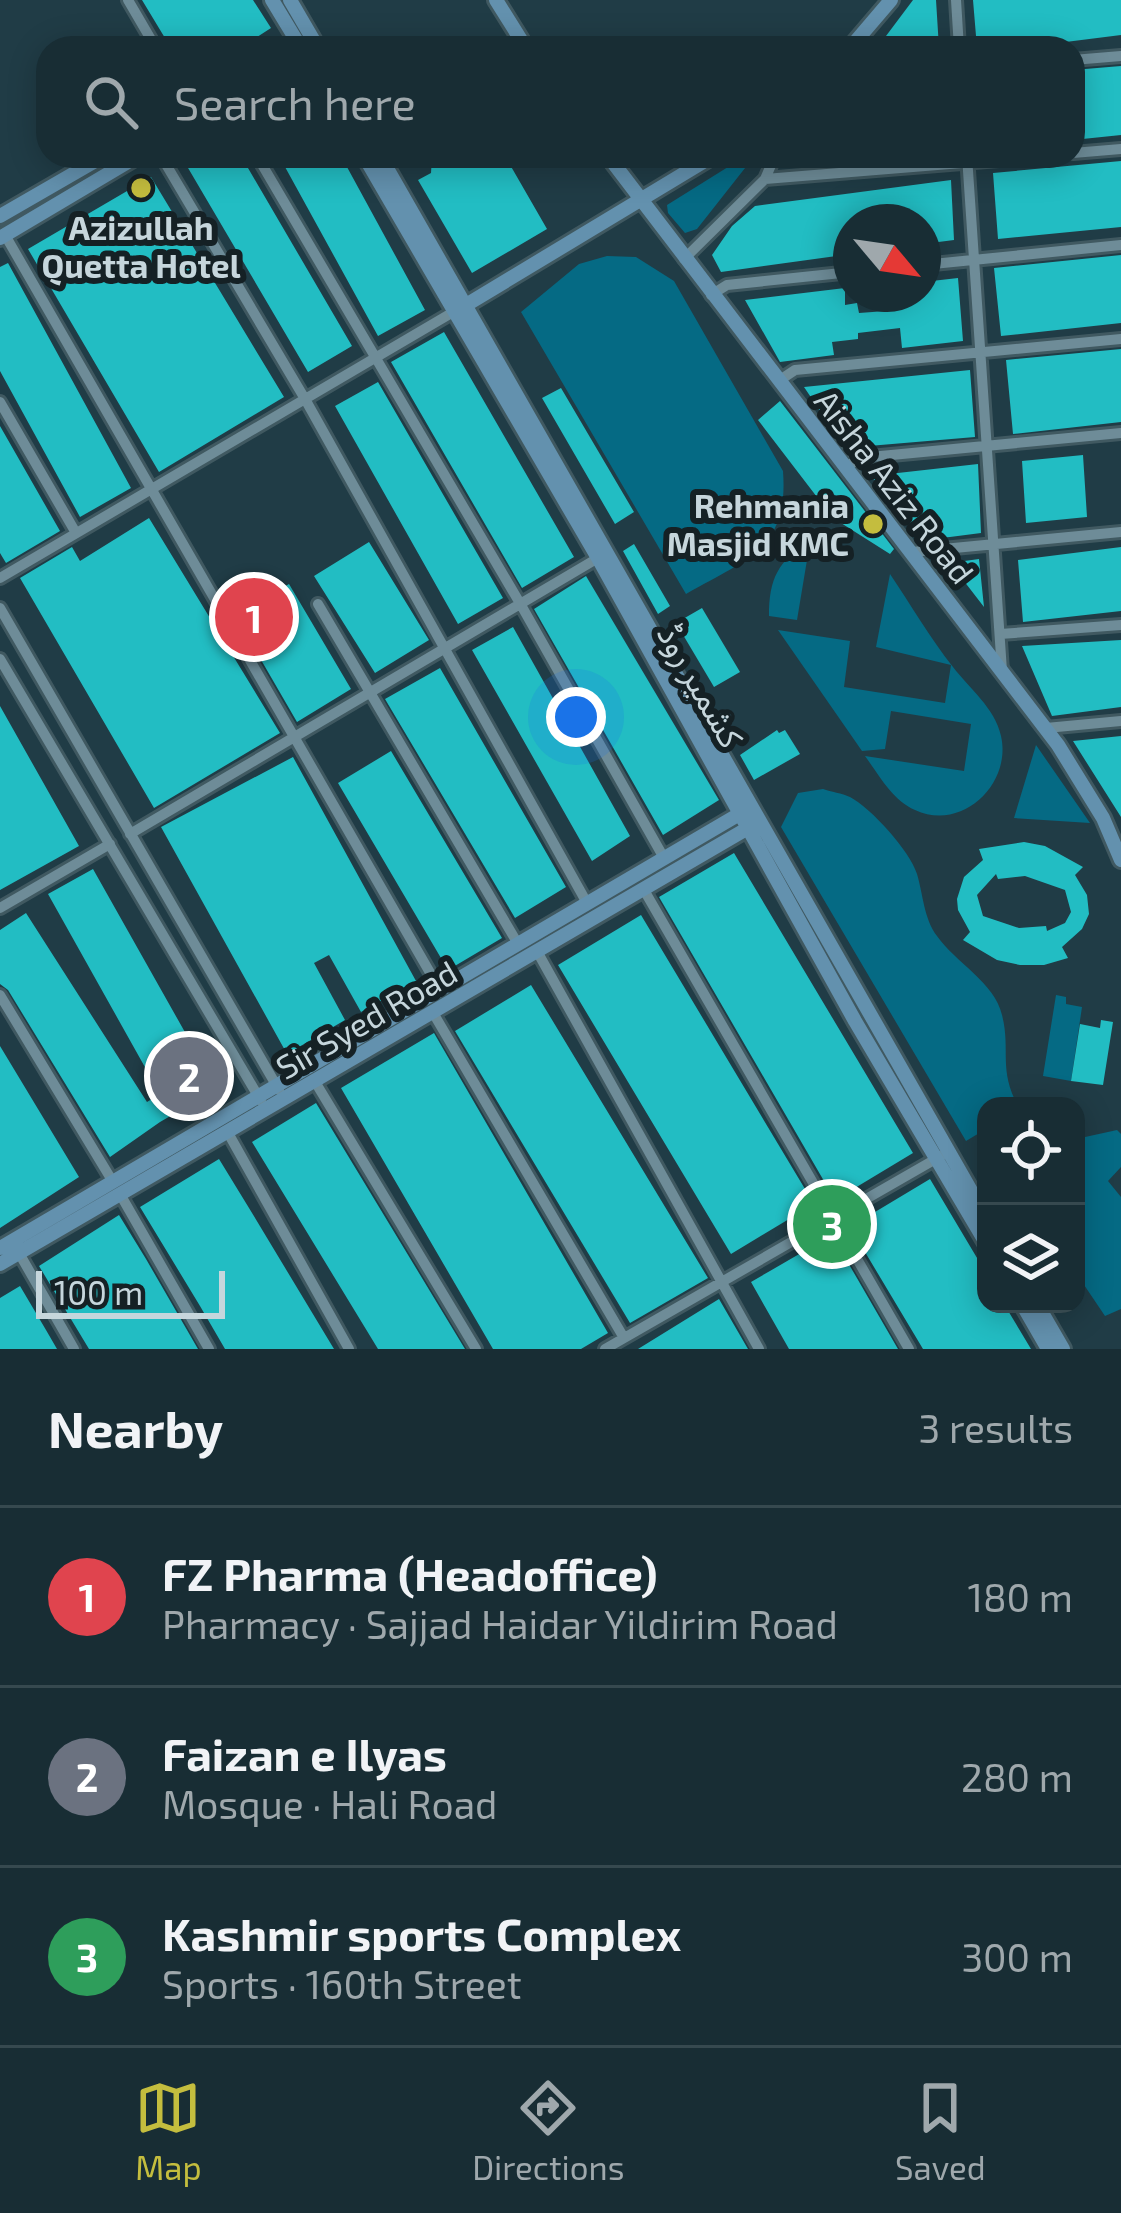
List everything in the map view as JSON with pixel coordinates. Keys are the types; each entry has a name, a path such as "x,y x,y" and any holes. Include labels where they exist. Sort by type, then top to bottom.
{"main road":[{"path":"272,0 297,36"},
{"path":"290,0 301,36"},
{"path":"496,0 518,36"},
{"path":"860,36 891,0"},
{"path":"0,216 83,168"},
{"path":"3,236 118,168"},
{"name":"کشمیر روڈ","path":"372,168 460,308 747,809 855,1021 978,1205"},
{"name":"کشمیر روڈ","path":"386,168 598,558 747,809"},
{"name":"Aisha Aziz Road","path":"617,168 1046,728 1103,818 1121,860"},
{"path":"460,308 692,168"},
{"name":"Sir Syed Road","path":"0,1248 85,1206 280,1092 440,990 538,953 664,858 747,809"},
{"name":"Sir Syed Road","path":"280,1092 314,1081 432,1011 518,944 587,904 644,890 755,824"},
{"name":"Sir Syed Road","path":"116,1188 227,1132 262,1102"},
{"name":"کشمیر روڈ","path":"942,1155 977,1225"},
{"name":"Sir Syed Road","path":"0,1264 85,1206"},
{"path":"1027,1313 1048,1349"},
{"path":"1041,1313 1063,1349"}],"street":[{"path":"128,0 149,36"},
{"path":"956,0 958,36"},
{"path":"1085,59 1121,56"},
{"path":"1085,152 1121,148"},
{"path":"168,168 587,904"},
{"path":"264,168 521,604 664,858"},
{"path":"684,259 765,179 770,168"},
{"path":"765,179 883,168"},
{"path":"969,168 1002,670"},
{"path":"3,236 440,990"},
{"path":"941,263 1121,244"},
{"path":"711,295 727,285 833,274"},
{"path":"0,578 460,308"},
{"path":"780,380 794,370 1121,339"},
{"path":"0,402 76,533"},
{"path":"846,467 860,458 1121,433"},
{"path":"912,553 1121,532"},
{"path":"0,908 132,837 598,558"},
{"path":"318,604 518,944"},
{"path":"0,608 280,1092"},
{"path":"1000,634 1121,625"},
{"path":"0,659 262,1102"},
{"path":"1046,728 1121,721"},
{"path":"1103,818 1121,817"},
{"path":"103,832 123,821"},
{"path":"644,890 909,1349"},
{"path":"538,953 759,1349"},
{"path":"0,995 208,1349"},
{"path":"432,1011 624,1338"},
{"path":"314,1081 476,1349"},
{"path":"227,1132 349,1349"},
{"path":"605,1349 942,1155"},
{"path":"19,1253 74,1349"}],"shaded area":[{"path":"726,168 745,168 697,229 685,233 667,205"},
{"path":"607,256 636,257 674,281 783,471 783,498 771,535 745,561 686,594 521,312 579,264"},
{"path":"810,542 797,620 769,616 777,572"},
{"path":"890,574 945,656 987,707 1001,736 999,771 991,786 966,809 950,814 933,815 907,806 865,756 964,771 971,724 891,711 885,749 862,751 778,630 850,641 844,687 945,703 951,665 876,647"},
{"path":"1036,745 1090,823 1014,818"},
{"path":"823,789 847,796 879,820 913,865 933,929 998,1003 1014,1097 977,1097 977,1134 966,1141 781,827 798,793"},
{"path":"1056,995 1066,997 1066,1004 1082,1007 1071,1081 1043,1076"},
{"path":"1117,1130 1121,1134 1121,1167 1108,1181 1121,1197 1121,1309 1105,1316 1085,1286 1085,1137"}],"building":[{"path":"142,0 253,0 271,28 259,36 164,36"},
{"path":"913,0 936,0 938,36 886,36"},
{"path":"973,0 1121,0 1121,35 1085,40 976,36"},
{"path":"1121,66 1121,135 1085,139 1085,69"},
{"path":"1121,161 1121,227 998,239 993,173 1085,168"},
{"path":"188,168 248,168 352,346 308,372"},
{"path":"286,168 348,168 425,310 378,336"},
{"path":"431,168 512,168 547,229 472,273 418,180"},
{"path":"151,177 284,397 159,472 28,249"},
{"path":"951,180 954,240 941,242 941,204 833,204 833,256 721,272 712,255 732,226 755,206"},
{"path":"1121,255 1121,323 1001,336 994,268"},
{"path":"8,263 131,488 80,517 0,371 0,267"},
{"path":"958,278 963,341 902,348 900,328 832,342 834,355 780,362 745,300 833,289 833,312 941,312 941,280"},
{"path":"444,332 574,557 522,588 391,362"},
{"path":"1121,349 1121,422 1013,434 1006,360"},
{"path":"970,370 975,437 845,448 804,387"},
{"path":"378,382 503,598 458,624 335,406"},
{"path":"561,388 634,512 615,524 542,398"},
{"path":"780,401 894,549 890,554 841,523 852,506 830,492 820,501 758,420"},
{"path":"0,426 60,531 6,563 0,553"},
{"path":"1083,455 1087,517 1026,523 1022,461"},
{"path":"978,464 981,533 950,537 924,539 871,476"},
{"path":"149,518 280,733 154,808 20,578 72,547 80,561"},
{"path":"369,542 429,640 375,673 314,576"},
{"path":"634,544 670,606 658,614 623,551"},
{"path":"1121,547 1121,611 1023,622 1018,560"},
{"path":"979,559 984,607 950,563"},
{"path":"586,576 719,800 663,835 534,609"},
{"path":"289,584 351,689 297,722 235,615"},
{"path":"702,608 740,672 714,687 676,623"},
{"path":"513,627 630,836 592,861 472,650"},
{"path":"1121,640 1121,707 1052,716 1022,646"},
{"path":"440,668 566,887 515,918 385,699"},
{"path":"0,706 79,846 0,890"},
{"path":"777,730 785,730 800,754 754,780 740,755"},
{"path":"1121,736 1121,817 1073,741"},
{"path":"391,751 502,938 448,970 338,783"},
{"path":"293,757 416,981 361,1012 329,955 314,963 345,1020 287,1054 161,827"},
{"path":"1024,842 1045,846 1083,867 1075,875 1087,895 1089,914 1082,929 1062,947 1068,958 1020,965 997,960 963,940 970,932 957,899 964,877 983,860 979,849","holes":["996,874 998,879 1025,876 1065,890 1071,912 1065,923 1047,931 1046,926 1019,928 983,916 977,895"]},
{"path":"734,853 913,1153 835,1200 659,897"},
{"path":"93,869 217,1089 110,1157 0,984 0,930 26,913 147,1102 160,1094 48,894"},
{"path":"641,915 814,1204 731,1254 558,965"},
{"path":"531,985 708,1278 630,1323 455,1031"},
{"path":"1101,1020 1113,1022 1103,1085 1071,1081 1080,1024 1100,1028"},
{"path":"434,1033 608,1333 581,1349 493,1349 341,1088"},
{"path":"0,1046 79,1177 0,1228"},
{"path":"316,1103 465,1349 378,1349 252,1142"},
{"path":"219,1159 334,1349 225,1349 140,1207"},
{"path":"930,1179 977,1258 977,1313 1009,1313 1031,1349 923,1349 850,1227"},
{"path":"119,1215 198,1349 89,1349 39,1266"},
{"path":"832,1235 898,1349 789,1349 751,1282"},
{"path":"20,1286 57,1349 0,1349 0,1298"},
{"path":"719,1299 748,1349 638,1349"}],"place":[{"name":"Azizullah Quetta Hotel","path":"141,188"},
{"name":"Rehmania Masjid KMC","path":"873,524"},
{"name":"FZ Pharma (Headoffice)","path":"254,617"},
{"name":"Faizan e Ilyas","path":"189,1076"},
{"name":"Kashmir sports Complex","path":"832,1224"}]}
